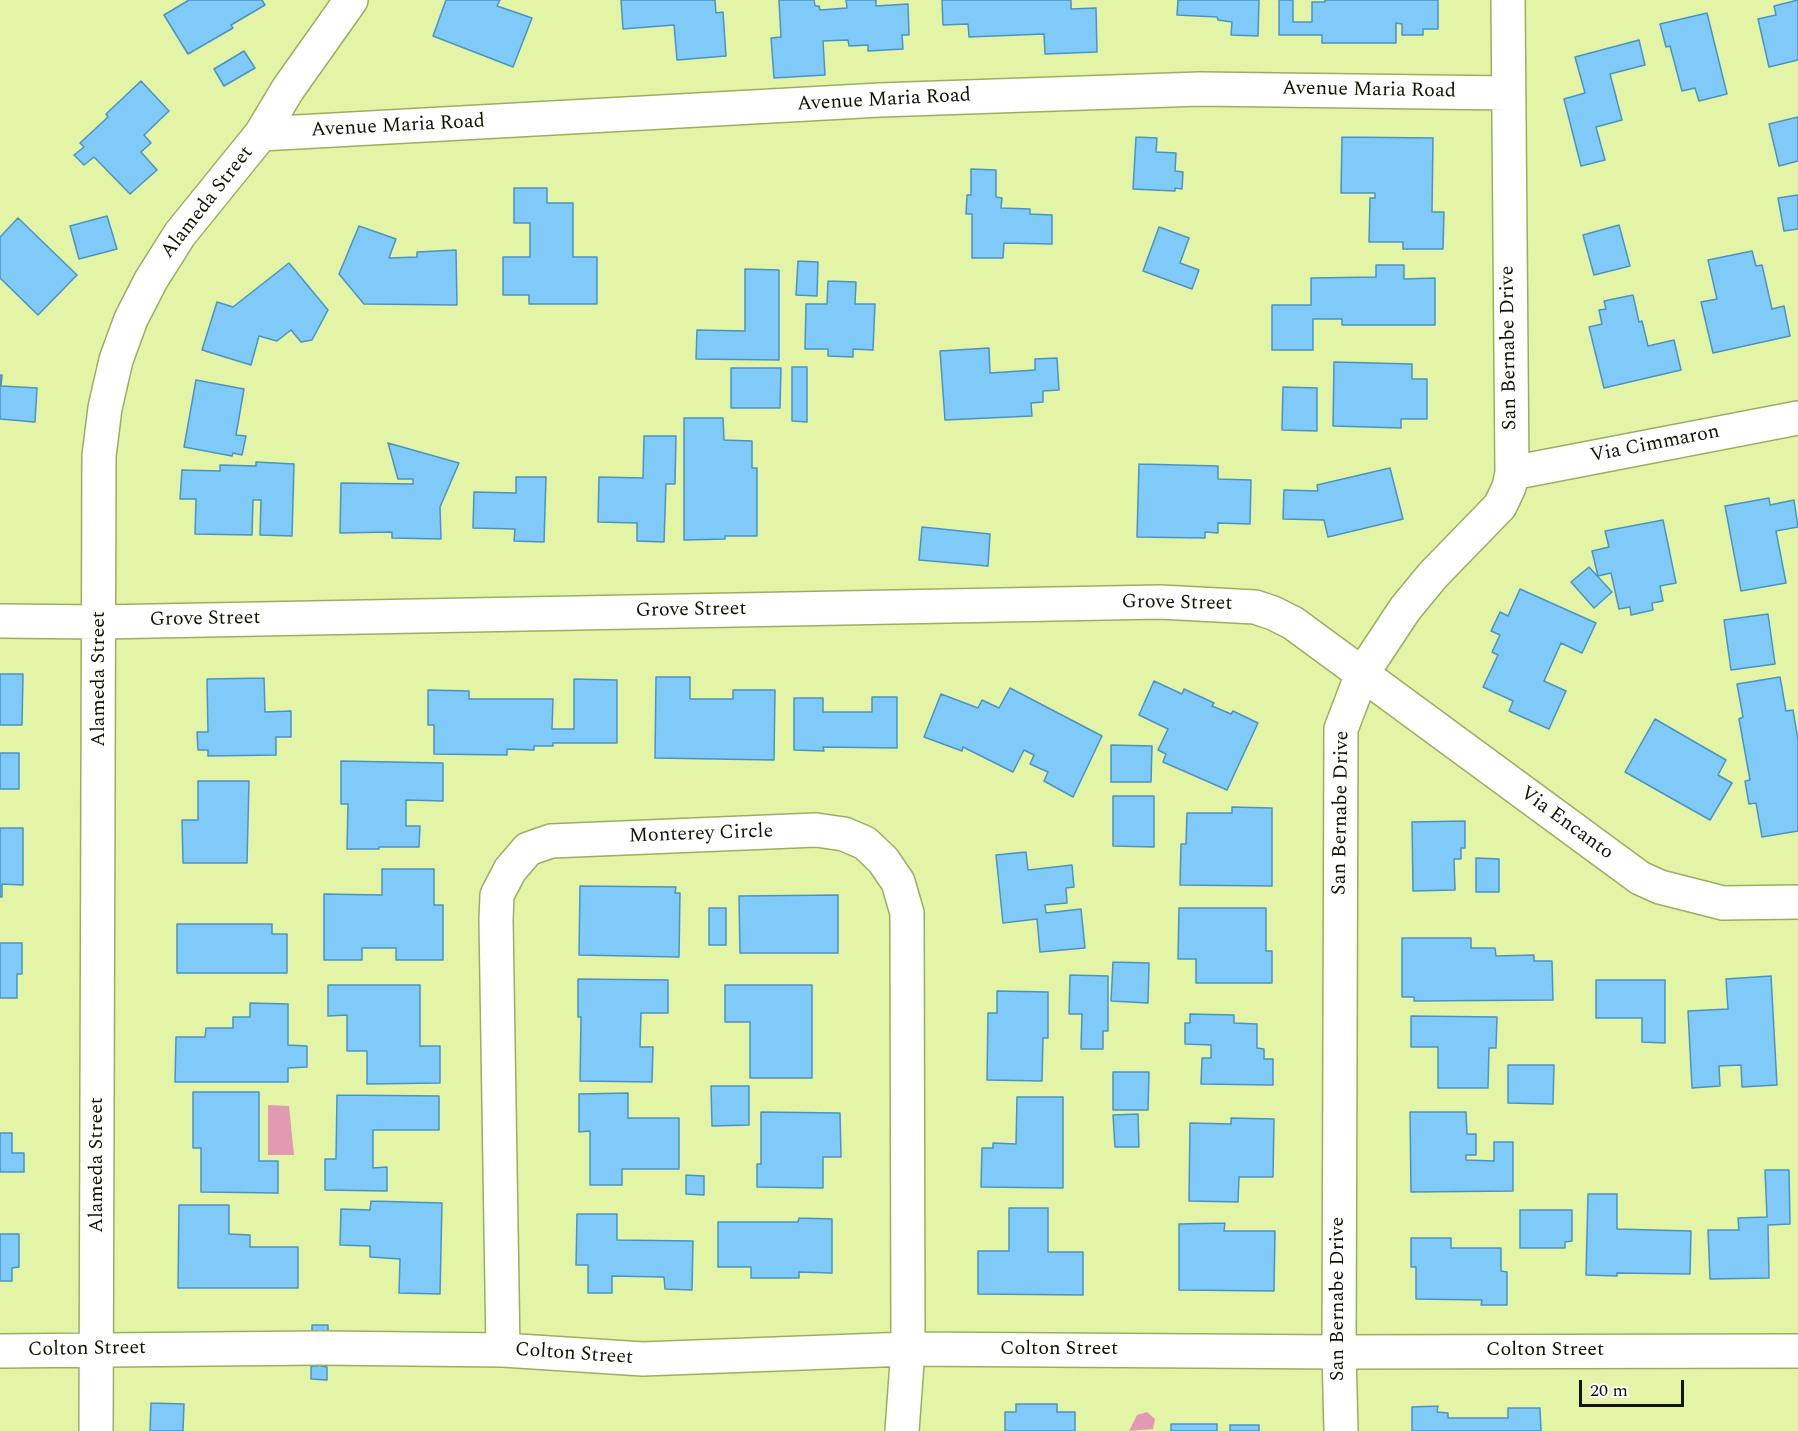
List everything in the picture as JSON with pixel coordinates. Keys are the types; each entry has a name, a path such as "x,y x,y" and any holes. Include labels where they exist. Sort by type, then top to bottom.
{"street":[{"name":"Alameda Street","path":"96,1431 99,456 105,408 116,360 136,309 151,279 180,234 261,134 288,89 351,0"},
{"name":"San Bernabe Drive","path":"1341,1431 1339,1352 1341,729 1362,674 1405,609 1433,574 1500,506 1506,497 1512,473 1508,0"},
{"name":"Avenue Maria Road","path":"261,134 880,100 1200,89 1507,93"},
{"name":"Via Cimmaron","path":"1512,473 1798,418"},
{"name":"Grove Street","path":"0,621 100,622 1148,602 1239,605 1273,613 1293,623 1362,674"},
{"name":"Via Encanto","path":"1362,674 1640,878 1660,887 1723,903 1798,902"},
{"name":"Monterey Circle","path":"503,1350 496,894 510,870 528,849 552,842 816,830 844,834 865,843 883,860 898,882 907,913 908,1349 902,1431"},
{"name":"Colton Street","path":"0,1351 320,1348 503,1350 597,1358 643,1359 908,1349 1339,1352 1798,1351"}],"shaded area":[{"path":"268,1105 289,1106 294,1155 268,1155"},
{"path":"1147,1412 1155,1419 1153,1429 1129,1431 1137,1415"}],"building":[{"path":"189,0 262,0 265,5 231,25 233,28 188,54 164,15"},
{"path":"446,0 500,0 497,6 532,18 513,67 433,36"},
{"path":"621,0 715,0 716,13 723,12 726,56 677,60 674,25 623,29"},
{"path":"779,0 814,0 815,6 819,6 820,10 847,8 846,0 876,0 876,6 908,4 909,35 902,35 903,49 868,51 868,45 849,46 848,40 823,41 825,75 774,78 771,38 781,37"},
{"path":"942,0 1071,0 1071,9 1096,8 1097,52 1045,54 1044,34 969,37 968,24 943,25"},
{"path":"1178,0 1259,0 1258,36 1231,35 1232,22 1218,20 1217,17 1177,15"},
{"path":"1279,0 1293,0 1293,22 1312,22 1312,2 1438,0 1438,29 1423,29 1423,35 1402,35 1402,24 1396,23 1396,43 1322,43 1322,35 1279,35"},
{"path":"1798,0 1798,60 1769,67 1758,19 1776,15 1774,6"},
{"path":"1707,13 1727,94 1699,101 1695,88 1682,91 1670,46 1666,47 1660,24"},
{"path":"1639,40 1645,65 1610,74 1622,120 1596,127 1605,160 1581,166 1564,99 1585,93 1575,57"},
{"path":"244,51 255,68 224,86 214,69"},
{"path":"141,81 169,111 144,135 151,143 141,152 157,170 130,194 94,157 84,165 74,155 84,147 80,143 108,117 106,114"},
{"path":"1798,117 1798,161 1779,166 1769,124"},
{"path":"1136,137 1157,138 1156,152 1176,153 1175,171 1183,172 1182,189 1175,188 1175,191 1133,189"},
{"path":"1342,137 1433,138 1432,212 1444,212 1443,249 1403,249 1403,242 1369,242 1370,198 1375,198 1375,193 1341,193"},
{"path":"971,169 996,170 996,197 1002,198 1001,208 1030,209 1030,214 1052,215 1052,244 1004,243 1003,258 972,258 972,214 966,214 967,195 971,195"},
{"path":"514,188 547,188 547,203 573,203 573,257 597,257 597,304 529,304 529,295 503,295 503,257 530,257 530,223 514,223"},
{"path":"1798,195 1798,229 1784,231 1778,198"},
{"path":"107,216 117,249 79,259 70,226"},
{"path":"18,218 77,275 38,315 0,278 0,237"},
{"path":"1619,225 1630,266 1594,275 1583,235"},
{"path":"359,226 396,239 389,258 417,257 417,252 456,250 457,305 364,304 339,274"},
{"path":"1159,227 1189,238 1180,263 1199,270 1192,289 1143,271"},
{"path":"1752,251 1756,266 1762,265 1772,309 1784,306 1790,336 1713,353 1701,302 1717,299 1708,260"},
{"path":"798,261 818,262 817,296 796,295"},
{"path":"289,263 328,310 312,340 301,342 291,330 277,341 259,336 251,365 202,350 217,302 233,307"},
{"path":"1376,265 1404,265 1404,279 1435,278 1435,325 1342,325 1342,319 1313,319 1313,350 1272,350 1272,305 1311,305 1311,278 1376,277"},
{"path":"745,269 779,270 779,360 696,359 697,330 745,331"},
{"path":"828,281 856,282 855,304 875,304 873,350 853,349 853,357 828,356 828,349 805,349 806,304 827,304"},
{"path":"1633,295 1639,322 1642,321 1648,346 1674,340 1681,370 1604,388 1589,327 1602,324 1599,310 1606,309 1604,301"},
{"path":"989,348 990,373 1035,370 1035,359 1057,358 1059,390 1043,391 1043,402 1031,403 1032,416 945,420 940,351"},
{"path":"1334,362 1412,364 1412,379 1427,379 1427,419 1401,419 1401,428 1333,426"},
{"path":"792,367 807,367 807,422 792,421"},
{"path":"731,368 781,368 780,408 731,408"},
{"path":"0,375 2,375 1,386 37,388 35,422 0,419"},
{"path":"196,380 244,389 236,435 246,436 242,455 233,453 232,456 184,447"},
{"path":"1283,387 1317,388 1317,431 1282,430"},
{"path":"684,418 723,418 724,440 752,441 752,468 757,468 757,536 684,540"},
{"path":"644,436 676,436 675,484 666,484 664,542 637,541 637,523 598,522 599,477 643,478"},
{"path":"388,443 459,463 440,507 441,539 392,538 392,532 340,533 341,483 413,484 413,479 398,479"},
{"path":"256,462 294,464 292,536 260,535 261,500 253,500 252,535 195,534 196,499 180,499 182,470 220,471 220,465 256,466"},
{"path":"1139,464 1218,466 1218,479 1251,480 1250,524 1218,523 1218,533 1205,532 1205,538 1137,537"},
{"path":"1390,468 1403,519 1328,537 1324,520 1283,519 1284,490 1318,491 1317,485"},
{"path":"516,477 546,477 544,542 514,541 515,529 473,528 474,492 516,493"},
{"path":"1769,498 1770,505 1794,500 1798,527 1776,531 1786,583 1741,591 1725,506"},
{"path":"1663,520 1676,583 1660,586 1663,601 1652,603 1653,610 1631,615 1630,607 1619,609 1611,573 1598,576 1592,551 1609,547 1605,531"},
{"path":"922,527 990,534 988,566 919,560"},
{"path":"1589,567 1612,592 1594,608 1571,582"},
{"path":"1520,589 1596,623 1582,653 1561,643 1544,681 1566,691 1549,729 1509,711 1513,701 1483,687 1498,655 1492,652 1500,635 1491,631 1500,612 1508,616"},
{"path":"1768,614 1775,664 1731,670 1724,620"},
{"path":"0,674 23,674 22,725 0,725"},
{"path":"656,677 690,677 690,699 733,699 733,690 775,690 774,760 655,758"},
{"path":"1780,677 1786,711 1793,710 1798,740 1798,831 1762,837 1756,803 1749,804 1745,781 1750,780 1739,719 1743,717 1737,684"},
{"path":"264,678 265,712 291,711 291,737 276,737 276,755 208,756 208,750 198,750 197,732 208,732 207,679"},
{"path":"574,679 617,680 617,743 553,743 553,746 534,746 534,750 507,749 507,755 434,754 434,725 428,725 428,690 469,691 469,699 553,699 552,729 574,729"},
{"path":"1154,681 1182,694 1184,689 1214,703 1212,706 1231,714 1233,711 1258,723 1227,790 1163,762 1166,754 1158,750 1168,729 1139,715"},
{"path":"1010,688 1102,736 1073,797 1044,781 1048,772 1030,764 1034,755 1024,750 1013,772 963,747 962,751 924,737 941,694 978,708 982,700 999,708"},
{"path":"872,697 897,697 897,748 823,747 824,751 794,750 794,698 823,698 823,712 872,712"},
{"path":"1655,719 1726,760 1718,775 1732,783 1710,820 1625,772"},
{"path":"1111,745 1152,746 1151,782 1111,782"},
{"path":"0,753 19,753 19,789 0,789"},
{"path":"341,761 443,763 443,801 406,800 406,826 420,826 419,847 347,849 348,804 341,804"},
{"path":"198,781 249,781 247,863 183,863 182,820 198,820"},
{"path":"1113,796 1154,796 1154,847 1113,846"},
{"path":"1232,807 1272,808 1272,886 1180,885 1181,844 1186,844 1187,813 1232,813"},
{"path":"1465,821 1465,848 1461,848 1461,859 1454,859 1455,890 1413,891 1412,822"},
{"path":"0,828 23,828 23,885 2,884 2,897 0,897"},
{"path":"1026,852 1028,870 1072,865 1074,887 1066,888 1067,903 1045,905 1046,913 1081,909 1085,948 1040,952 1037,919 1003,923 996,855"},
{"path":"1476,858 1499,859 1499,892 1476,892"},
{"path":"382,869 434,869 434,905 443,905 443,960 396,960 396,948 362,948 362,960 324,960 324,894 382,895"},
{"path":"580,886 676,887 675,893 680,893 679,957 579,955"},
{"path":"838,895 838,953 740,953 739,896"},
{"path":"709,908 726,908 726,945 709,945"},
{"path":"1179,908 1266,908 1266,951 1272,951 1272,983 1196,983 1196,959 1178,959"},
{"path":"177,924 272,924 272,934 287,934 287,973 177,973"},
{"path":"1402,938 1471,938 1471,948 1495,948 1496,956 1534,955 1534,961 1552,961 1553,1000 1414,1001 1414,997 1402,997"},
{"path":"0,943 22,943 22,974 17,974 17,998 0,998"},
{"path":"1113,962 1149,963 1148,1003 1111,1001"},
{"path":"1070,975 1108,976 1108,1031 1103,1031 1103,1049 1081,1049 1082,1014 1069,1014"},
{"path":"1771,976 1777,1085 1742,1087 1741,1065 1719,1066 1720,1086 1692,1088 1688,1011 1728,1009 1726,979"},
{"path":"578,979 668,980 668,1013 641,1013 640,1047 653,1047 652,1082 580,1081 581,1017 578,1017"},
{"path":"1596,980 1665,980 1665,1043 1642,1042 1642,1018 1596,1018"},
{"path":"328,985 420,985 420,1046 440,1046 440,1083 367,1084 367,1051 347,1051 347,1015 328,1016"},
{"path":"725,985 812,985 812,1078 750,1078 750,1022 725,1022"},
{"path":"997,991 1048,992 1048,1038 1043,1038 1042,1081 987,1080 988,1013 997,1013"},
{"path":"250,1003 288,1004 288,1045 307,1046 307,1067 288,1068 288,1082 175,1082 176,1037 205,1037 206,1028 233,1028 233,1017 250,1017"},
{"path":"1190,1014 1234,1015 1234,1023 1257,1024 1257,1048 1264,1049 1264,1059 1273,1059 1273,1085 1201,1084 1202,1058 1211,1058 1211,1045 1185,1044 1185,1023 1190,1023"},
{"path":"1411,1016 1497,1017 1496,1048 1489,1048 1488,1088 1438,1088 1438,1047 1411,1047"},
{"path":"1508,1065 1554,1065 1553,1104 1508,1103"},
{"path":"1113,1072 1149,1072 1148,1110 1113,1110"},
{"path":"711,1086 749,1086 749,1125 712,1126"},
{"path":"193,1092 259,1092 259,1161 278,1161 278,1193 201,1192 201,1148 193,1148"},
{"path":"628,1093 628,1118 679,1118 679,1169 622,1169 622,1185 590,1185 590,1131 579,1132 579,1094"},
{"path":"337,1095 439,1096 439,1130 373,1130 373,1168 387,1167 387,1191 325,1190 325,1159 336,1159"},
{"path":"1017,1097 1063,1097 1063,1188 981,1187 982,1148 993,1148 993,1143 1016,1144"},
{"path":"761,1112 840,1113 841,1157 823,1157 823,1188 757,1187 757,1164 761,1164"},
{"path":"1410,1112 1466,1112 1467,1134 1476,1134 1476,1155 1466,1155 1466,1160 1494,1161 1494,1142 1513,1142 1513,1191 1411,1192"},
{"path":"1138,1114 1139,1147 1115,1147 1113,1115"},
{"path":"1231,1118 1274,1119 1273,1177 1239,1177 1238,1202 1189,1201 1190,1123 1231,1124"},
{"path":"0,1133 12,1133 12,1153 24,1153 24,1172 0,1172"},
{"path":"1765,1170 1789,1170 1790,1224 1768,1225 1769,1278 1710,1279 1708,1230 1739,1230 1738,1218 1767,1217"},
{"path":"686,1175 704,1176 704,1195 686,1194"},
{"path":"1588,1194 1617,1194 1617,1229 1691,1231 1690,1274 1586,1275"},
{"path":"371,1201 442,1203 440,1294 399,1293 400,1259 370,1257 370,1246 340,1245 341,1209 370,1210"},
{"path":"179,1205 229,1205 229,1234 250,1235 250,1247 298,1247 298,1288 178,1288"},
{"path":"1009,1208 1048,1208 1048,1252 1083,1252 1083,1295 978,1294 978,1251 1009,1251"},
{"path":"1520,1210 1572,1210 1572,1241 1565,1242 1565,1248 1520,1248"},
{"path":"577,1214 617,1214 617,1240 693,1241 692,1290 665,1289 664,1277 612,1276 612,1293 588,1293 588,1265 576,1265"},
{"path":"799,1218 832,1219 832,1273 799,1272 799,1278 751,1278 751,1267 718,1267 718,1222 798,1222"},
{"path":"1225,1223 1224,1231 1275,1231 1274,1291 1179,1290 1179,1224"},
{"path":"0,1234 19,1234 19,1267 12,1268 12,1281 0,1281"},
{"path":"1411,1238 1451,1238 1451,1248 1501,1248 1501,1271 1507,1272 1507,1305 1481,1305 1482,1300 1416,1299 1416,1267 1411,1267"},
{"path":"312,1325 328,1325 328,1338 322,1338 321,1366 327,1367 327,1380 311,1379 311,1366 318,1366 319,1337 312,1338"},
{"path":"151,1403 184,1404 183,1431 150,1431"},
{"path":"1016,1404 1057,1404 1057,1412 1075,1412 1075,1431 1005,1431 1005,1412 1016,1412"},
{"path":"1438,1406 1437,1412 1448,1413 1448,1418 1508,1418 1508,1408 1540,1408 1541,1431 1412,1431 1412,1407"},
{"path":"1171,1424 1217,1424 1217,1431 1171,1431"},
{"path":"1230,1425 1259,1425 1259,1431 1230,1431"}]}
